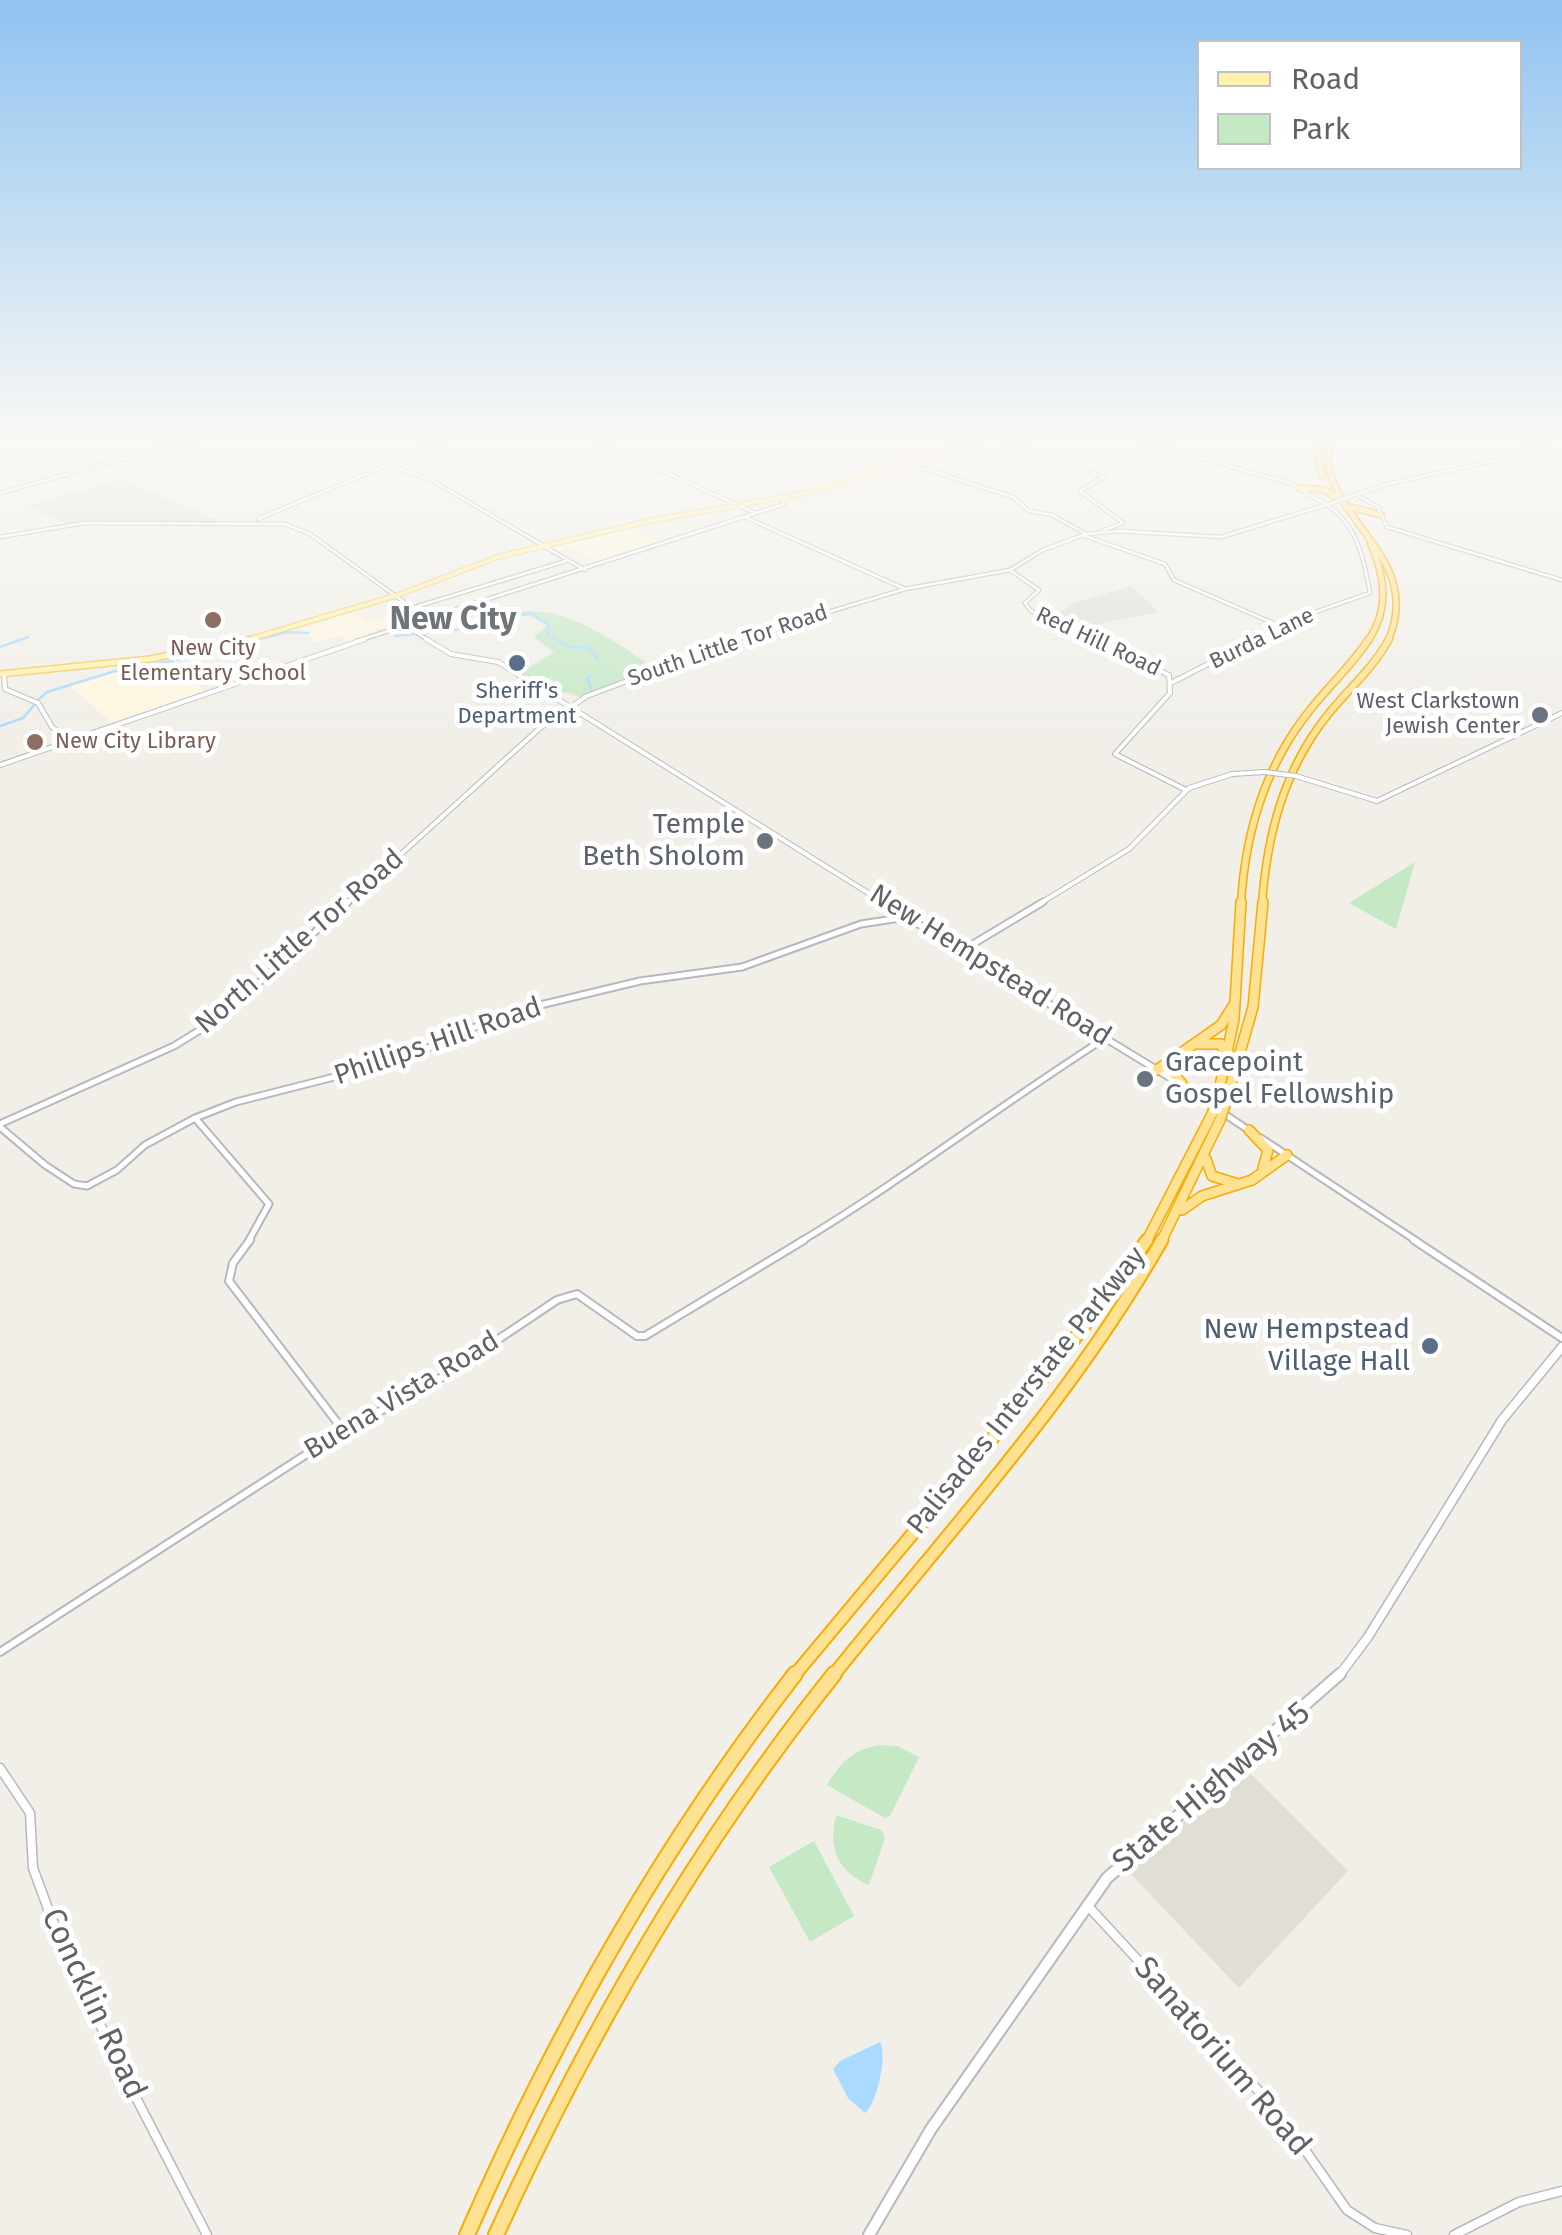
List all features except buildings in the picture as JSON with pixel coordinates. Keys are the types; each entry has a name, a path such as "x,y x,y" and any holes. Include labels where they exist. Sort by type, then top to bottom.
{"highway":[{"name":"Palisades Interstate Parkway","path":"1221,1103 1235,1030 1242,869 1259,797 1290,737 1361,654 1382,610 1384,578 1367,540"},
{"name":"Palisades Interstate Parkway","path":"496,2235 601,2020 713,1835 811,1702 1050,1410 1118,1314 1162,1242 1216,1120 1254,998 1264,867 1280,800 1309,740 1376,660 1396,621 1394,576 1374,540"},
{"path":"1159,1071 1227,1019 1239,981"},
{"path":"1159,1071 1202,1042 1219,1043 1228,1053 1224,1082"},
{"path":"1178,1059 1174,1074 1186,1088"},
{"name":"Palisades Interstate Parkway","path":"467,2235 572,2013 676,1836 785,1686 1112,1294 1164,1217 1216,1120"},
{"path":"1216,1120 1205,1164 1210,1175 1238,1183 1285,1154"},
{"path":"1249,1130 1268,1148 1263,1168"},
{"path":"1162,1242 1192,1201 1252,1180 1285,1154"}],"main road":[{"path":"2,674 172,656 260,637 397,594 477,562 562,540"},
{"name":"State Highway 45","path":"869,2235 916,2153 1086,1904 1139,1846 1187,1811 1332,1685 1368,1638 1508,1411 1562,1348"}],"street":[{"path":"319,540 426,618"},
{"path":"534,540 585,570"},
{"path":"0,764 404,625 674,540"},
{"path":"796,540 904,589"},
{"name":"South Little Tor Road","path":"566,708 749,634 904,589 1010,570 1043,550 1070,540"},
{"path":"1099,540 1164,564 1179,583 1282,627"},
{"name":"Burda Lane","path":"1171,683 1311,612 1370,594 1363,552 1355,540"},
{"path":"1431,540 1562,580"},
{"path":"416,607 568,560"},
{"name":"Red Hill Road","path":"1010,570 1038,590 1026,603 1031,610 1165,673 1171,683 1170,693 1115,754 1186,790"},
{"path":"527,573 543,582"},
{"name":"New Hempstead Road","path":"404,625 454,655 498,662 566,708 1107,1037 1562,1338"},
{"path":"2,674 4,688 38,703 51,725 68,740"},
{"name":"North Little Tor Road","path":"0,1126 210,1025 566,708"},
{"path":"963,950 1130,850 1186,790 1227,775 1265,772 1296,776 1376,801 1562,713"},
{"name":"Phillips Hill Road","path":"0,1126 74,1184 87,1186 117,1170 145,1145 195,1118 236,1102 401,1060 516,1010 586,997 644,980 742,967 861,924 910,918"},
{"name":"Buena Vista Road","path":"0,1652 344,1430 414,1395 566,1296 578,1294 595,1310 623,1323 638,1336 645,1336 878,1196 1000,1105 1107,1037"},
{"path":"195,1118 268,1204 257,1236 230,1268 229,1281 344,1430"},
{"name":"Concklin Road","path":"0,1768 30,1813 33,1868 44,1901 114,2056 207,2235"},
{"name":"Sanatorium Road","path":"1086,1904 1280,2114 1347,2210 1375,2228 1407,2235"},
{"path":"1454,2235 1519,2202 1562,2191"}],"shaded area":[{"path":"578,540 661,543 601,564 572,547 556,552 548,547"},
{"path":"1131,586 1159,612 1067,630 1057,625 1062,620 1054,616 1074,603"},
{"path":"414,608 422,617 390,628 375,628 378,632 350,642 340,635 316,643 302,628 354,612 369,622"},
{"path":"172,662 204,691 112,723 70,686 123,669"},
{"path":"1246,1769 1348,1871 1239,1988 1127,1870"}],"green space":[{"path":"513,607 518,612 536,611 573,620 656,669 581,698 567,692 552,696 520,673 554,652 534,637 547,625 527,615 484,624 477,618"},
{"path":"1415,862 1396,929 1349,903"},
{"path":"879,1745 897,1746 919,1757 890,1816 885,1818 827,1785 848,1758"},
{"path":"836,1815 881,1830 885,1838 869,1885 849,1873 838,1857 833,1838"},
{"path":"814,1841 854,1916 810,1942 769,1867"}],"water":[{"path":"880,2042 880,2079 865,2113 848,2098 833,2069 840,2061"}],"waterway":[{"path":"424,633 467,629 531,613 549,625 547,635 571,647 590,648 598,660"},
{"path":"178,660 287,632 308,633"},
{"path":"395,636 416,634"},
{"path":"0,647 28,637"},
{"path":"38,700 47,692 122,669 173,661"},
{"path":"592,675 587,678 592,692"},
{"path":"0,726 23,718 35,704"}],"place":[{"name":"New City Elementary School","path":"213,620"},
{"name":"Sheriff's Department","path":"517,663"},
{"name":"West Clarkstown Jewish Center","path":"1540,715"},
{"name":"New City Library","path":"35,742"},
{"name":"Temple Beth Sholom","path":"765,841"},
{"name":"Gracepoint Gospel Fellowship","path":"1145,1079"},
{"name":"New Hempstead Village Hall","path":"1430,1346"}],"district":[{"name":"New City","path":"453,620"}]}
